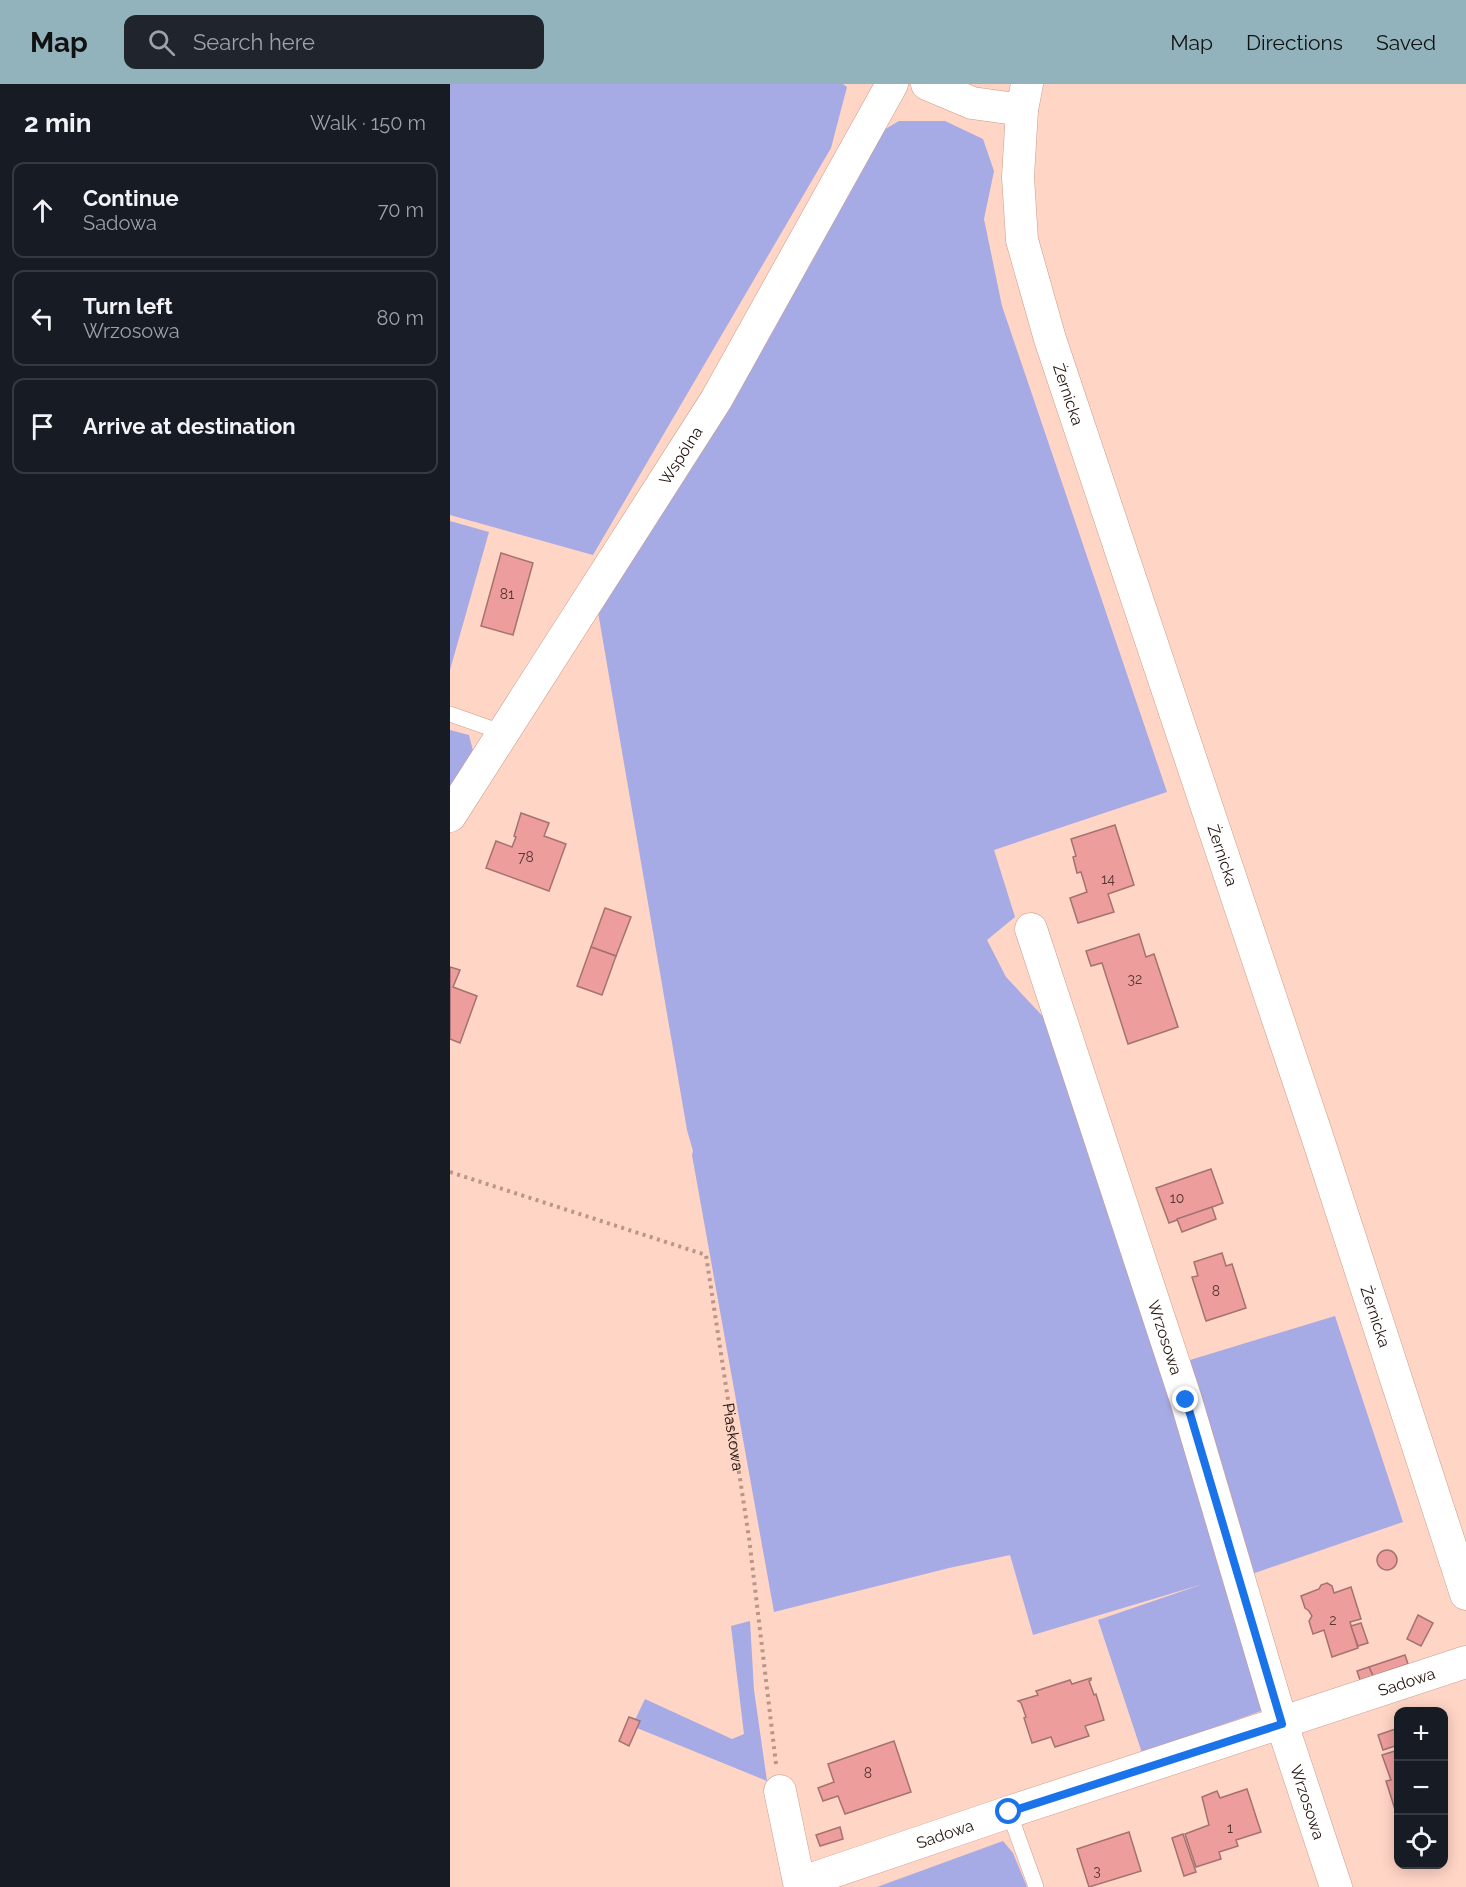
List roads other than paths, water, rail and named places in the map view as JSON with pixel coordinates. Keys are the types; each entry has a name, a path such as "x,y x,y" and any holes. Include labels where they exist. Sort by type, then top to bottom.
{"street":[{"name":"Wspólna","path":"450,816 716,400 892,84"},
{"path":"927,84 972,103 1025,97"},
{"name":"Żernicka","path":"1025,97 1018,177 1022,240 1050,339 1310,1116 1466,1594"},
{"name":"Wrzosowa","path":"1031,929 1186,1400 1282,1724 1336,1887"},
{"name":"Sadowa","path":"800,1885 1009,1812 1466,1662"},
{"path":"780,1791 800,1885"}],"lane":[{"path":"450,714 504,733"},
{"path":"1009,1812 1035,1887"}]}
